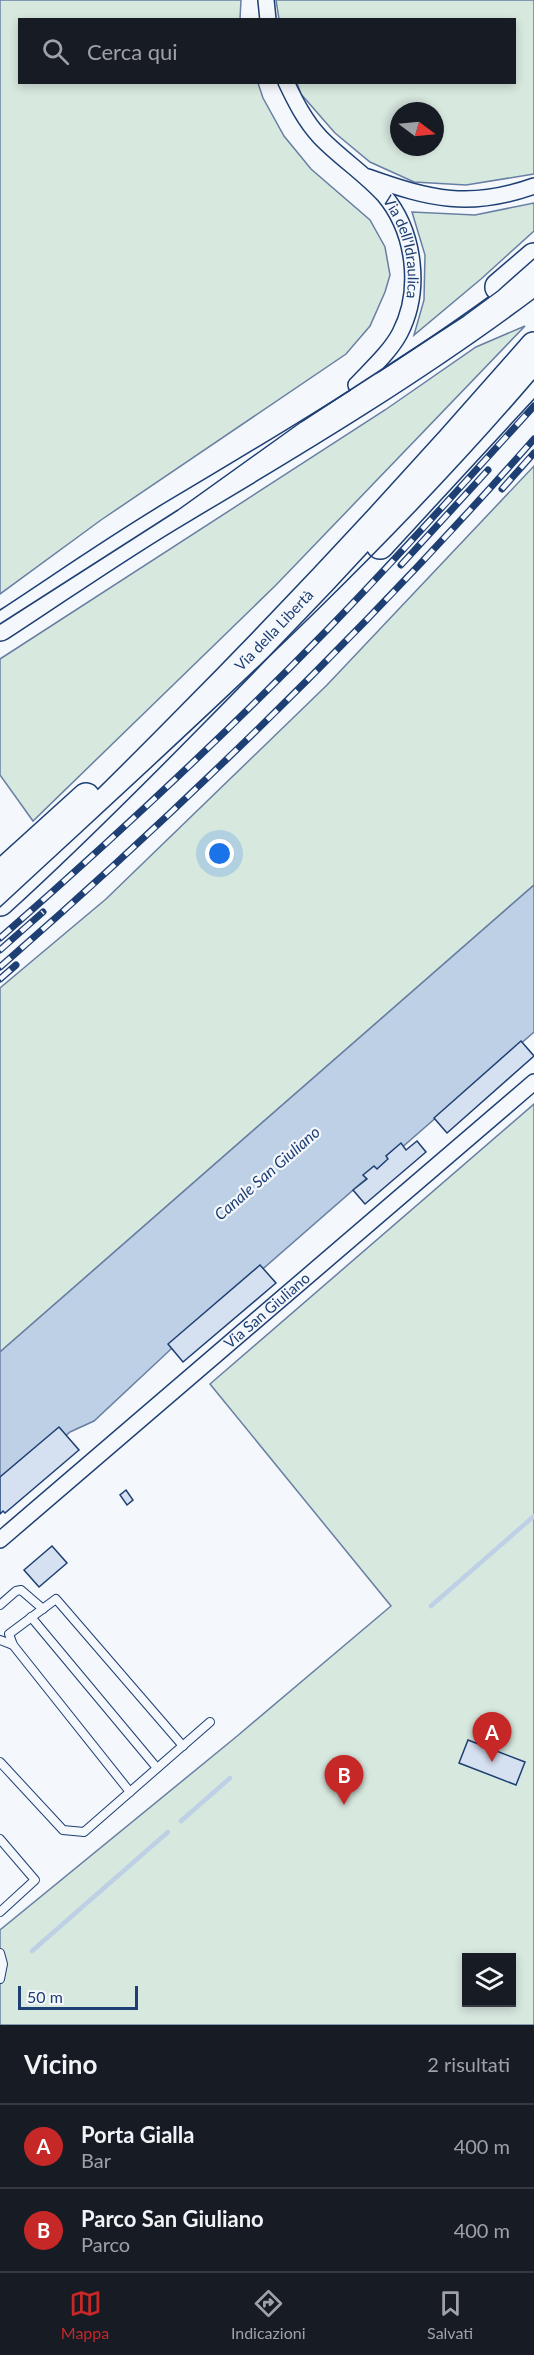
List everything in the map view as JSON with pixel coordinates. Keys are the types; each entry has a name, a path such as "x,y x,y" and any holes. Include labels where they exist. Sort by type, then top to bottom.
{"highway":[{"path":"178,511 256,451 478,304 534,257"},
{"path":"0,627 178,511 239,477 379,387 534,281"},
{"path":"0,875 235,658 529,362"},
{"name":"Via della Libertà","path":"0,902 48,859 282,623 529,362"}],"street":[{"path":"266,0 268,18"},
{"name":"Via dell'Idraulica","path":"287,84 304,116 318,135 383,195 396,212 404,229 412,263 414,287 400,334 356,385"},
{"name":"Via dell'Idraulica","path":"362,175 424,196 461,200 488,199 534,186"},
{"name":"Via San Giuliano","path":"0,1540 534,1082"}],"lane":[{"path":"0,1605 15,1591 21,1590 43,1609"},
{"path":"130,1792 13,1645 9,1634 56,1599 183,1746"},
{"path":"32,1617 157,1768"},
{"path":"0,1640 13,1645"},
{"path":"0,1762 63,1830 84,1832 210,1722"},
{"path":"0,1839 35,1880 0,1912"},
{"path":"0,1953 3,1964 0,1978"}],"shaded area":[{"path":"0,0 241,0 240,18 18,18 18,84 258,84 263,98 284,136 311,169 370,220 385,247 390,275 385,292 370,326 346,354 101,520 0,594"},
{"path":"276,0 534,0 534,174 466,185 414,182 370,162 335,133 301,94 297,84 516,84 516,18 279,18"},
{"path":"534,203 534,231 414,335 424,300 425,255 412,212 475,215"},
{"path":"525,326 276,585 33,821 0,775 0,659 385,410 476,347"},
{"path":"534,466 534,885 0,1352 0,988 106,899 327,685"},
{"path":"534,1104 534,2025 0,2025 0,1930 236,1737 391,1606 210,1384"}],"water":[{"name":"Canale San Giuliano","path":"534,885 534,1032 170,1350 94,1421 70,1432 0,1493 0,1352"}],"building":[{"path":"521,1041 534,1056 447,1133 434,1118"},
{"path":"417,1141 426,1152 365,1204 353,1190 367,1179 363,1175 374,1166 377,1169 388,1159 386,1156 401,1143 406,1150"},
{"path":"260,1265 276,1283 183,1362 168,1344"},
{"path":"59,1427 79,1450 5,1513 3,1511 0,1514 0,1477"},
{"path":"126,1490 133,1500 127,1505 120,1495"},
{"path":"52,1546 67,1563 39,1587 24,1570"},
{"path":"468,1740 525,1762 516,1785 459,1763"}],"waterway":[{"path":"431,1606 534,1516"},
{"path":"181,1821 230,1778"},
{"path":"32,1951 168,1832"}],"tram line":[{"path":"0,624 178,510 301,422 464,316 498,291 534,259"},
{"path":"0,907 342,586 472,451 534,380"}],"railway":[{"path":"0,938 167,787 248,709 328,629 432,519 534,406"},
{"path":"0,967 140,841 276,712 407,578 534,439"},
{"path":"502,489 534,453"},
{"path":"401,565 488,470"},
{"path":"0,950 43,912"},
{"path":"0,979 16,965"}],"place":[{"name":"Porta Gialla","path":"492,1762"},
{"name":"Parco San Giuliano","path":"344,1805"}]}
